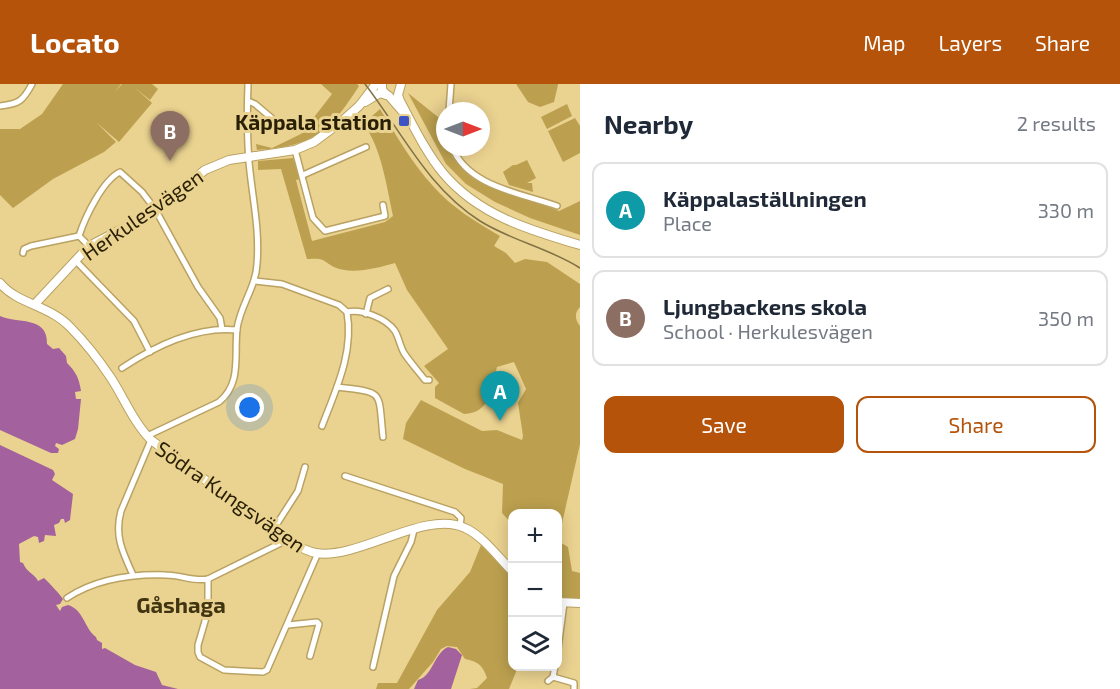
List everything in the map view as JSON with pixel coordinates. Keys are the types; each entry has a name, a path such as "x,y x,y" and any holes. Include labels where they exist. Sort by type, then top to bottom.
{"street":[{"path":"0,106 14,104 25,98 32,84"},
{"path":"133,575 118,540 118,523 149,438 208,409 229,394 236,373 237,330 241,311 255,281 258,244 249,157 248,84"},
{"path":"450,102 451,84"},
{"path":"379,85 412,124"},
{"name":"Herkulesvägen","path":"35,304 89,246 141,220 212,166 229,160 295,150 314,142 331,131 379,85"},
{"path":"401,87 400,101 443,173 477,204 514,224 580,245"},
{"name":"Herkulesvägen","path":"359,105 380,93 394,96 401,87"},
{"path":"248,101 255,104 281,126"},
{"path":"303,175 366,147"},
{"path":"295,150 314,218 325,231 385,216 383,205"},
{"path":"458,156 463,165 482,179 556,206"},
{"path":"80,236 88,209 119,172 136,186 155,210 198,287 220,318 222,329"},
{"path":"80,236 89,246"},
{"path":"23,253 24,249 31,246 80,236"},
{"path":"75,260 134,321 150,352"},
{"path":"255,281 282,284 339,305 347,312 349,321 346,363 322,426"},
{"name":"Södra Kungsvägen","path":"0,283 16,296 54,313 79,336 110,376 149,438 273,530 304,549 318,553 338,552 437,525 460,526"},
{"path":"366,314 370,297 388,289"},
{"path":"347,312 366,314 387,322 393,328 406,355 425,380 429,380"},
{"path":"122,368 177,339 222,329 237,330"},
{"path":"337,387 370,391 376,394 379,400 383,437"},
{"path":"273,530 298,491 305,467"},
{"path":"345,476 455,512 461,518 460,526 475,534 508,566"},
{"path":"373,667 394,576 411,542 414,530"},
{"path":"67,598 99,584 133,575 169,575 198,580 208,579 287,540"},
{"path":"208,579 208,611 198,652 206,660 224,670 263,672 267,670 288,625 318,553"},
{"path":"562,603 580,603"},
{"path":"288,625 317,622 319,624 310,656"},
{"path":"553,671 550,679 570,680 574,683 574,689"}],"shaded area":[{"path":"63,84 121,84 114,93 122,84 152,84 158,89 150,100 134,87 152,103 119,142 96,122 116,142 104,152 53,179 13,208 0,195 0,129 20,129 42,114"},
{"path":"321,84 357,84 359,86 338,115 318,134 292,145 276,148 257,150 256,144 272,148 301,134 332,94"},
{"path":"516,84 558,84 554,102 540,107 528,102"},
{"path":"408,93 436,115 436,145"},
{"path":"567,104 572,116 547,129 541,117"},
{"path":"380,109 411,158 440,194 464,214 500,236 494,246 506,253 515,263 525,259 547,262 580,284 580,307 576,316 580,326 580,444 562,523 562,509 508,509 508,520 502,513 503,484 465,469 403,439 406,423 421,400 482,431 497,430 522,440 518,403 526,389 514,362 497,367 485,404 473,413 464,414 435,398 435,387 439,383 424,366 448,349 407,290 395,263 356,271 334,267 320,259 307,259 281,169 258,170 258,161 293,158 300,179 296,180 312,241 385,222 393,216 386,180 379,155 363,124"},
{"path":"575,118 580,126 580,153 563,162 548,131"},
{"path":"442,156 454,156 474,179 559,211 580,201 580,235 530,218 495,202 466,184 446,164"},
{"path":"527,160 536,178 527,183 532,183 533,192 509,185 503,172"},
{"path":"0,316 30,322 42,329 46,335 47,344 53,349 59,348 78,379 81,391 75,392 76,399 81,399 78,429 75,439 62,445 56,443 58,453 51,453 0,430"},
{"path":"0,445 53,470 55,474 52,480 73,494 70,520 65,523 64,519 61,519 54,525 56,536 45,535 44,541 39,543 38,537 34,536 19,544 20,562 38,581 44,578 61,596 63,599 60,604 56,605 60,611 62,607 68,605 81,615 97,640 102,643 102,649 105,648 135,665 156,672 162,685 178,689 0,689"},
{"path":"562,543 568,547 572,571 580,573 580,598 562,599"},
{"path":"481,545 508,573 508,671 516,671 509,689 470,689 477,688 487,678 484,670 477,663 465,659 457,647 447,646 441,649 433,662 409,689 376,689 378,683 397,683 437,610 470,572"},
{"path":"448,647 456,649 462,655 451,689 414,689 418,680 427,674 443,650"}],"tram line":[{"path":"365,84 416,158 461,207 492,228 556,255 580,268"}],"place":[{"name":"Käppala station","path":"404,121"},
{"name":"Ljungbackens skola","path":"170,161"},
{"name":"Käppalaställningen","path":"500,421"}],"district":[{"name":"Gåshaga","path":"181,604"}]}
